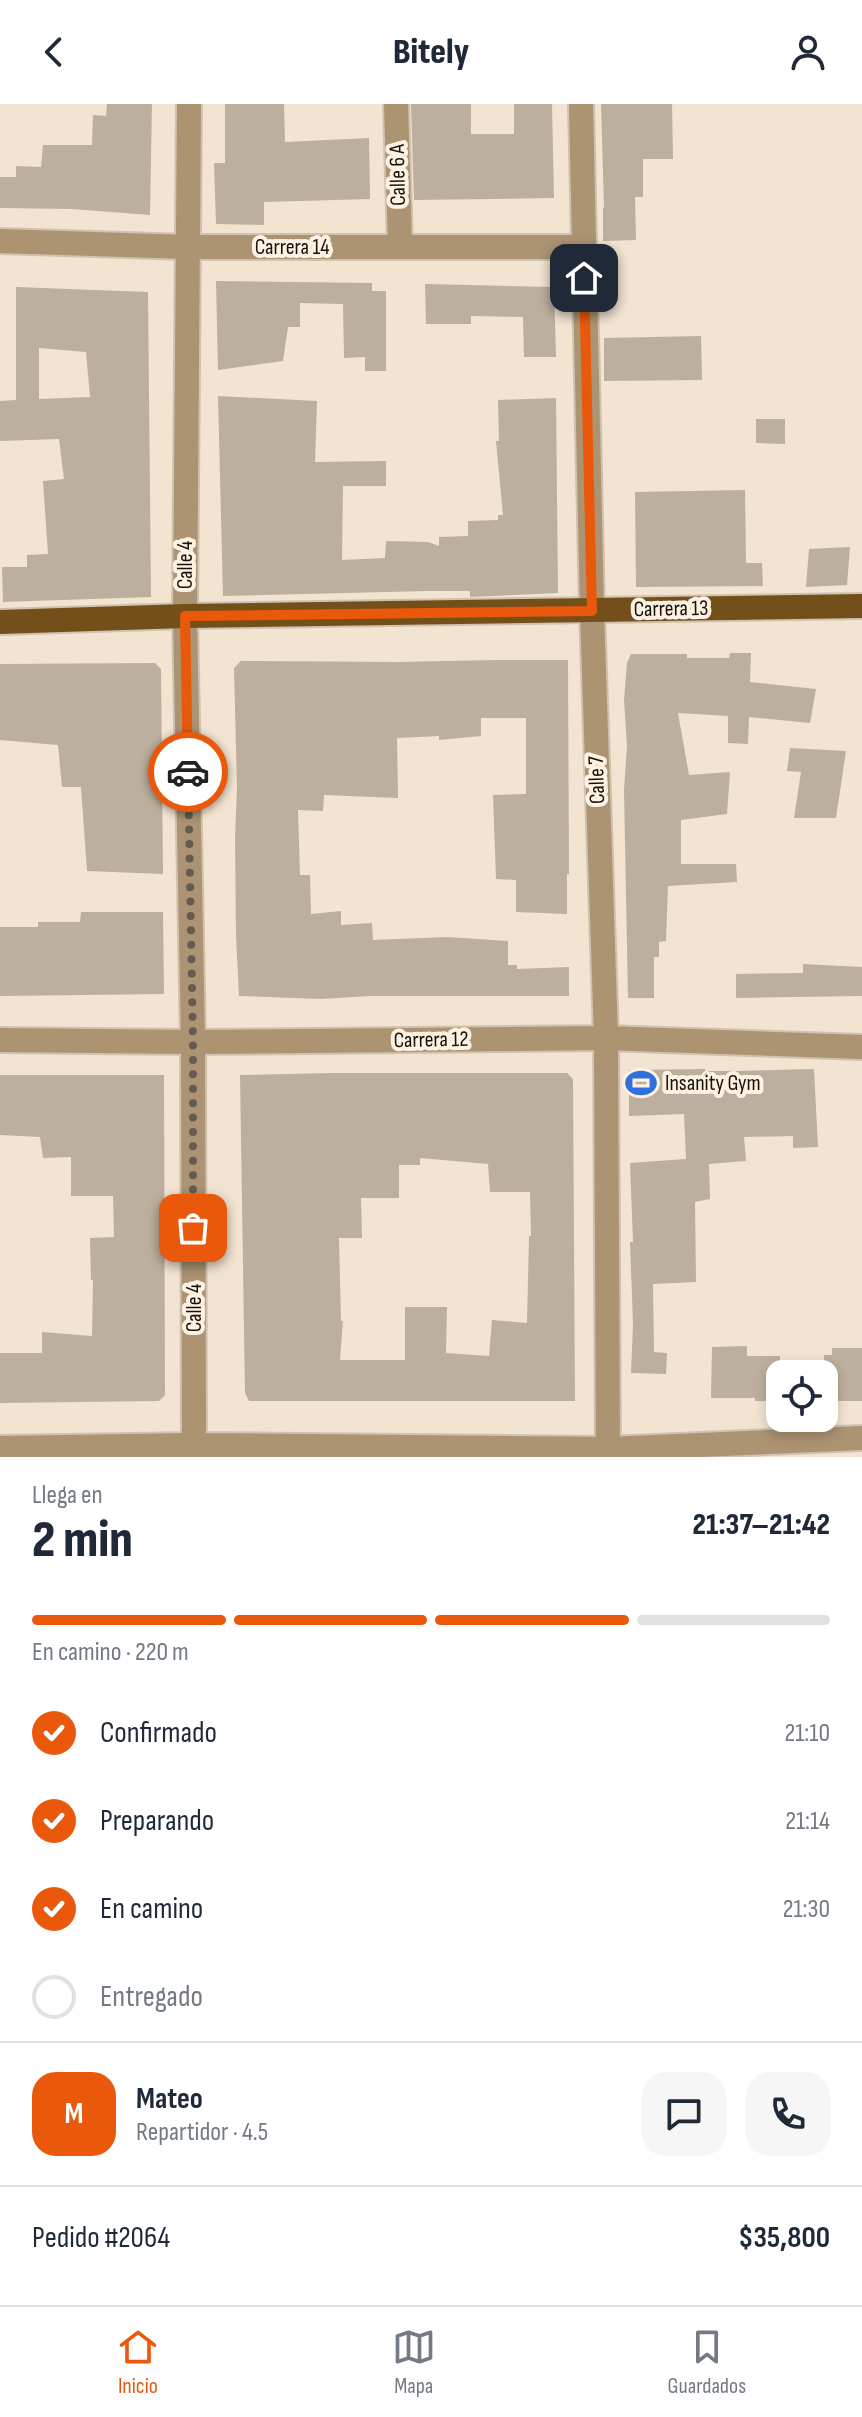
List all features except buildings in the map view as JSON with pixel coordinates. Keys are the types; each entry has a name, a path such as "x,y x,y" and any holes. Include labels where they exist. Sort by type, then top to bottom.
{"main road":[{"name":"Carrera 13","path":"0,622 185,616 862,606"}],"street":[{"name":"Calle 4","path":"189,104 185,616 193,1042 194,1451"},
{"name":"Calle 6 A","path":"396,104 400,247"},
{"name":"Calle 7","path":"581,104 592,611 606,1038 608,1453"},
{"name":"Carrera 14","path":"0,241 187,247 583,247"},
{"name":"Carrera 12","path":"0,1040 193,1042 606,1038 862,1047"},
{"path":"0,1448 608,1453 862,1438"}],"way so far":[{"path":"188,772 193,1228"}],"place":[{"name":"Insanity Gym","path":"641,1083"}],"route":[{"path":"188,772 185,616 592,611 584,278"}]}
